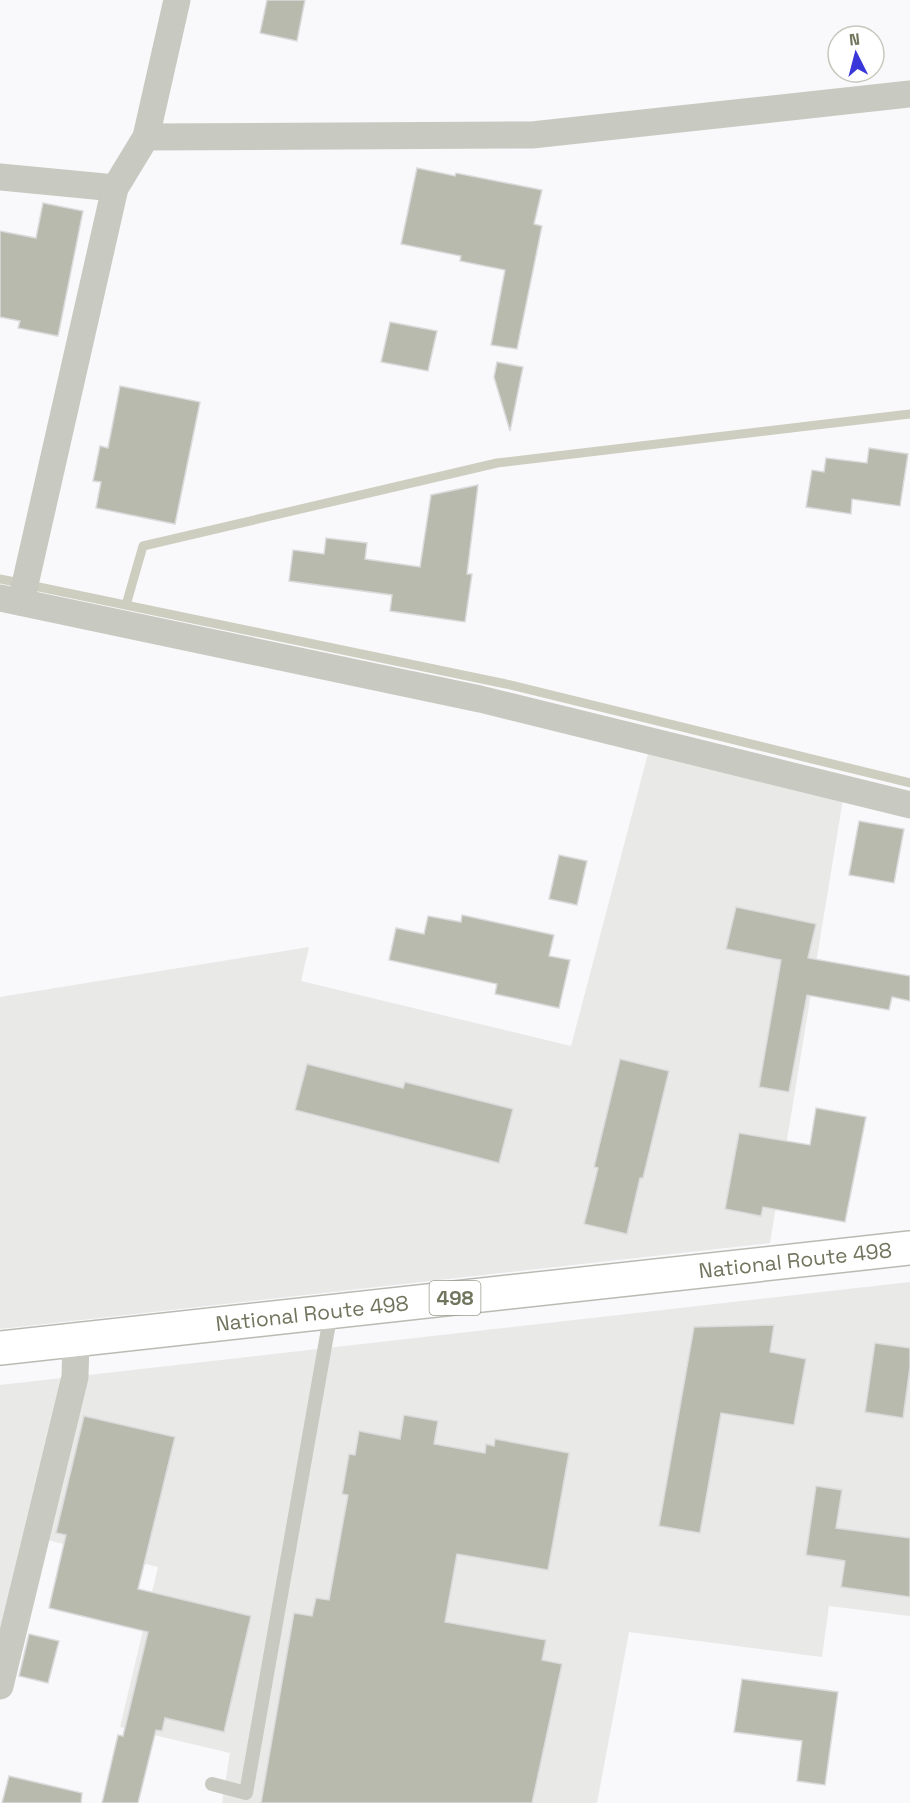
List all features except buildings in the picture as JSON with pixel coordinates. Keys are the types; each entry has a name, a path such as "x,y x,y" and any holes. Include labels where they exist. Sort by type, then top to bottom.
{"highway":[{"name":"National Route 498","path":"0,1348 910,1248"}],"street":[{"path":"177,0 146,137 115,188 27,574 10,600 480,699 910,805"},
{"path":"146,137 532,135 910,94"},
{"path":"0,177 115,188"},
{"path":"0,1686 75,1377 76,1340"}],"lane":[{"path":"212,1784 246,1793 331,1312"}],"shaded area":[{"path":"650,746 844,793 770,1243 0,1329 0,997 309,947 301,981 571,1046"},
{"path":"910,1282 910,1616 829,1606 822,1657 629,1632 597,1803 222,1803 230,1753 120,1727 158,1567 31,1536 0,1665 0,1385"}],"waterway":[{"path":"126,605 143,546 497,463 910,414"},
{"path":"0,579 506,684 910,783"}]}
